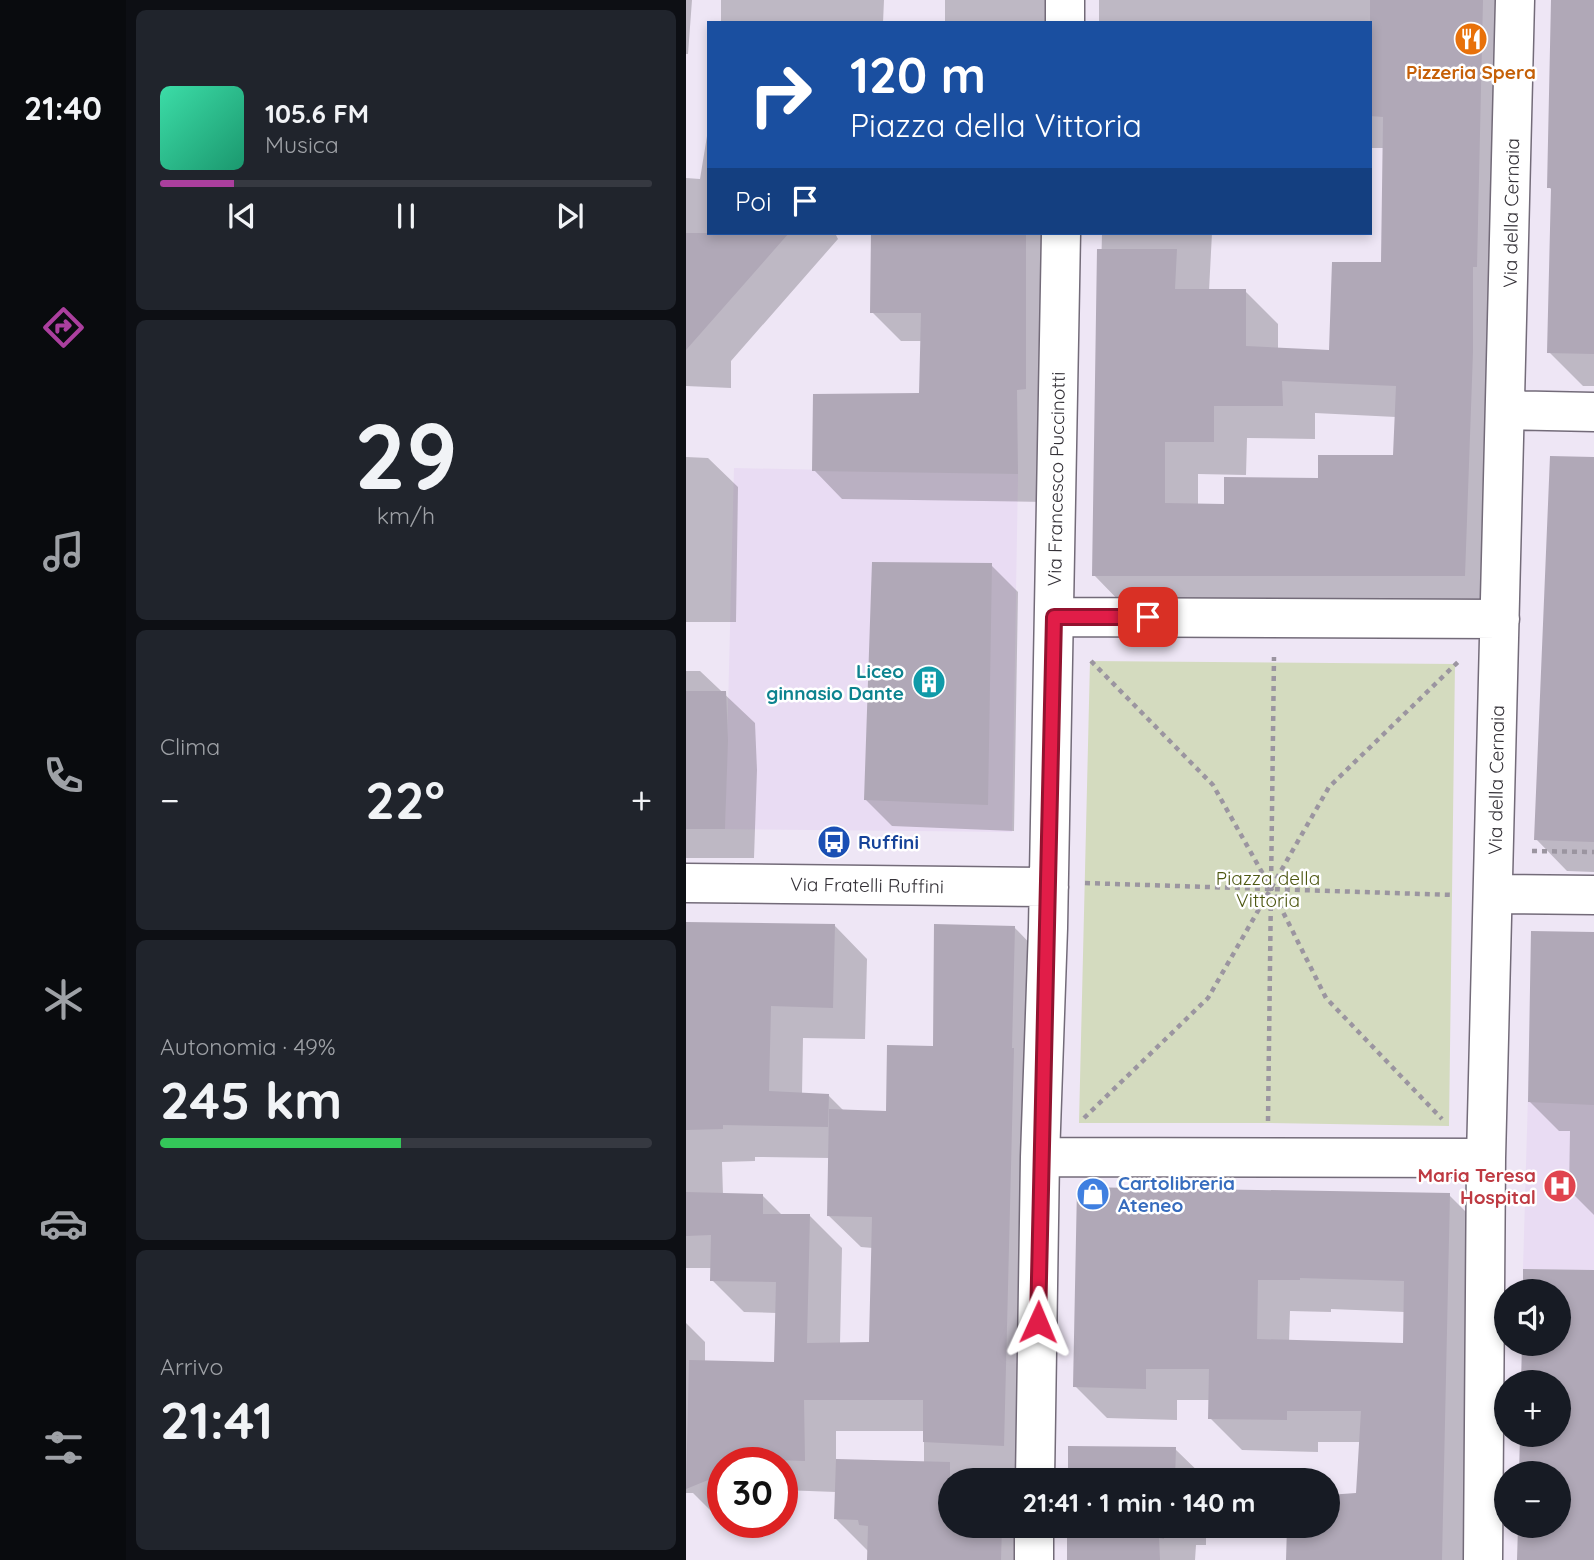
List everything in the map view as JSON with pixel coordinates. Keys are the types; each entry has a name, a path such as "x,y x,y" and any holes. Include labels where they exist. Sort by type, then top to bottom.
{"street":[{"path":"1065,0 1065,21"},
{"name":"Via della Cernaia","path":"1483,1560 1486,1158 1476,895 1500,619 1515,0"},
{"name":"Via Francesco Puccinotti","path":"1035,1468 1040,1157 1064,885 1054,617 1061,235"},
{"path":"1506,410 1594,412"},
{"path":"1054,617 1500,619"},
{"name":"Via Fratelli Ruffini","path":"686,883 1064,885"},
{"path":"1476,895 1594,895"},
{"path":"1040,1157 1486,1158"},
{"path":"1034,1538 1034,1560"}],"path":[{"path":"1084,654 1213,785 1272,890 1326,999 1449,1126"},
{"path":"1269,1128 1274,656"},
{"path":"1079,1123 1208,998 1329,788 1462,657"},
{"path":"1529,851 1594,852"},
{"path":"1064,885 1476,895"}],"shaded area":[{"path":"734,468 1018,474 1012,832 725,829"},
{"name":"Maria Teresa Hospital","path":"1529,1060 1594,1061 1594,1270 1523,1269"}],"green space":[{"name":"Piazza della Vittoria","path":"1090,661 1455,664 1449,1126 1079,1123"}],"building":[{"path":"1370,0 1483,0 1477,267 1473,267 1473,352 1465,576 1092,576 1097,249 1177,249 1175,289 1246,289 1246,346 1329,350 1332,262 1381,262 1383,117 1372,116","holes":["1282,381 1396,386 1393,455 1318,455 1318,478 1224,477 1224,504 1165,503 1165,442 1214,442 1214,406 1283,406"]},
{"path":"1551,0 1594,0 1594,354 1547,353 1551,188 1547,188"},
{"path":"686,233 787,235 686,350"},
{"path":"871,235 1026,235 1026,389 1017,390 1018,474 812,471 813,394 919,393 921,313 870,313"},
{"path":"1550,456 1594,457 1594,842 1534,840"},
{"name":"Liceo ginnasio Dante","path":"872,562 992,563 988,805 864,800"},
{"path":"686,691 726,691 728,740 725,829 686,829"},
{"path":"686,922 835,924 833,1008 771,1006 769,1091 829,1094 828,1127 723,1125 723,1129 686,1130"},
{"path":"934,924 1015,926 1004,1446 923,1442 923,1400 804,1400 805,1461 798,1461 798,1447 707,1447 707,1480 686,1489 689,1360 774,1362 776,1282 710,1281 711,1235 686,1236 686,1192 763,1194 763,1214 810,1214 807,1343 869,1342 872,1217 827,1216 829,1109 886,1111 887,1045 933,1046"},
{"path":"1531,931 1594,932 1594,1105 1528,1102"},
{"path":"1077,1187 1450,1193 1442,1560 1286,1560 1287,1538 1340,1538 1340,1494 1356,1493 1361,1411 1287,1411 1287,1420 1208,1419 1209,1369 1146,1369 1146,1389 1073,1387","holes":["1300,1278 1404,1281 1403,1343 1257,1339 1258,1280"]},
{"path":"1523,1269 1594,1270 1594,1560 1517,1560 1518,1538 1571,1538 1571,1461 1519,1461 1520,1447 1571,1447 1571,1370 1521,1370 1522,1356 1571,1356 1571,1279 1523,1279"},
{"path":"1068,1446 1176,1447 1175,1468 1068,1468"},
{"path":"836,1459 950,1462 950,1468 938,1468 938,1538 1002,1538 1001,1560 867,1560 868,1526 859,1525 858,1520 834,1519"},
{"path":"1067,1538 1159,1538 1160,1560 1067,1560"}],"place":[{"name":"Pizzeria Spera","path":"1471,39"},
{"name":"Liceo ginnasio Dante","path":"929,682"},
{"name":"Ruffini","path":"834,842"},
{"name":"Maria Teresa Hospital","path":"1560,1186"},
{"name":"Cartolibreria Ateneo","path":"1093,1194"}],"route":[{"path":"1038,1322 1054,617 1148,617"}]}
